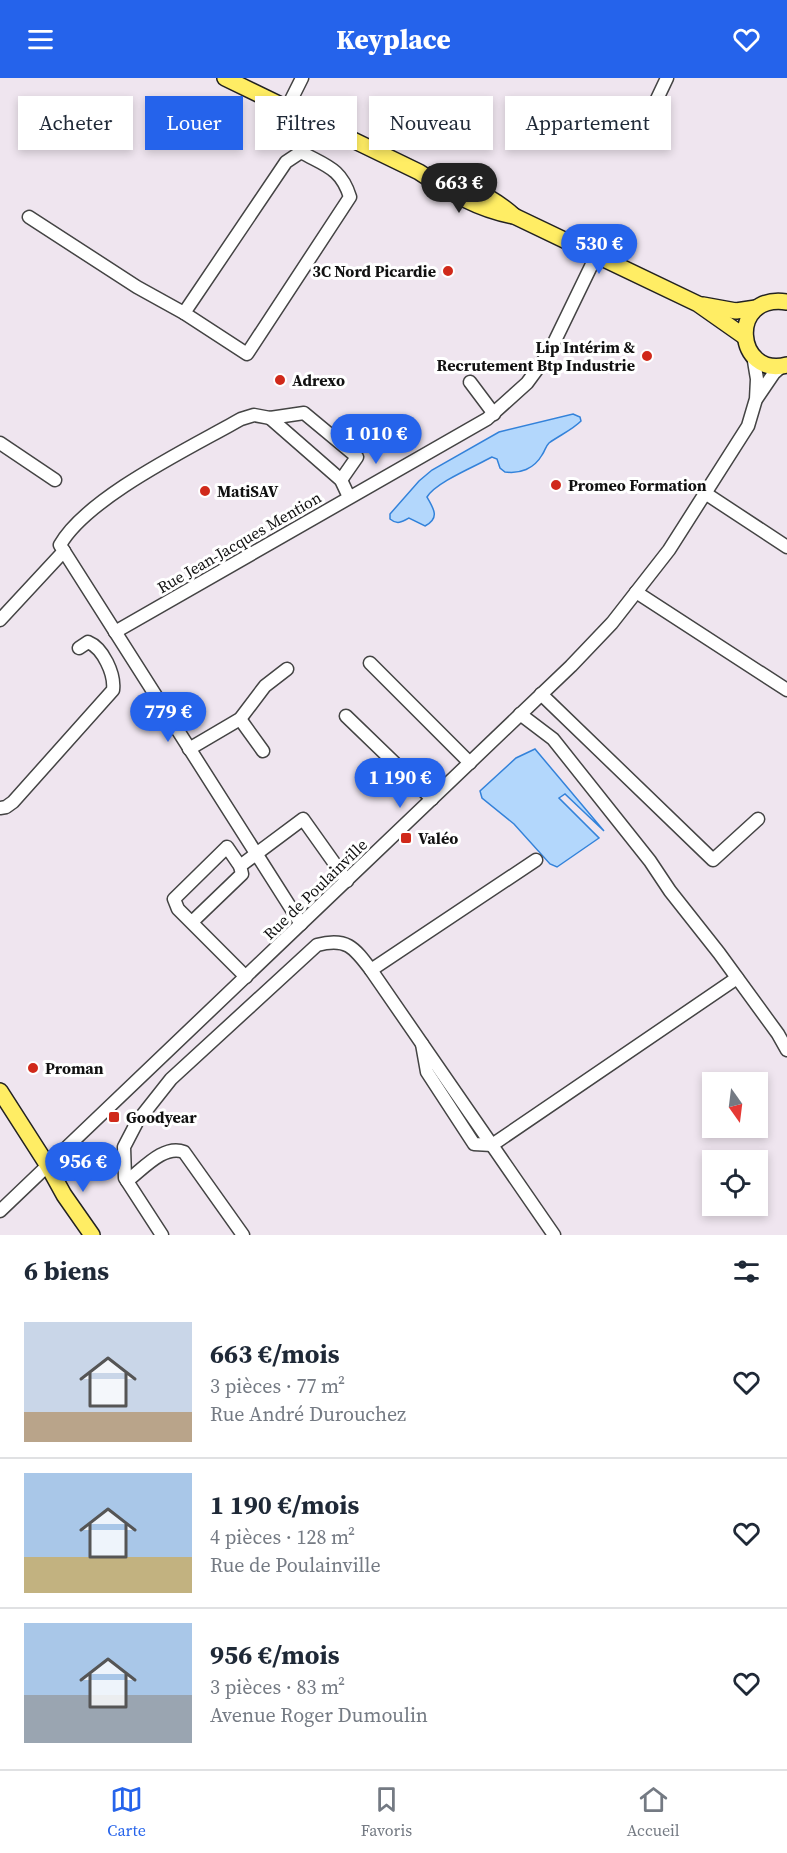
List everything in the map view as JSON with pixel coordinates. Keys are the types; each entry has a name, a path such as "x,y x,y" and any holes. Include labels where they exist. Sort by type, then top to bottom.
{"main road":[{"path":"225,78 262,96"},
{"path":"357,142 419,172 454,181 500,203 514,216 698,304 745,337"},
{"path":"785,365 771,366 761,362 753,355 745,337 745,326 749,316 756,308 776,300 787,301"},
{"path":"698,304 736,311 756,308"},
{"path":"0,1091 64,1195 93,1235"}],"street":[{"path":"293,96 302,78"},
{"path":"659,96 668,78"},
{"path":"29,217 137,287 184,313 247,354 350,197 345,183 336,171 301,152 285,162 184,313"},
{"name":"Rue Jean-Jacques Mention","path":"115,632 487,420 527,383 549,353 596,256"},
{"name":"Rue de Poulainville","path":"0,1212 432,800 612,623 669,550 748,426 756,399 757,379 753,355"},
{"name":"Rue de Poulainville","path":"756,399 774,373 785,365"},
{"path":"470,382 494,414"},
{"path":"0,620 62,548 65,536 90,512 132,481 241,419 254,415 270,418 304,413 357,457 341,480"},
{"path":"270,418 341,480 349,497"},
{"path":"0,443 55,480"},
{"path":"705,493 787,547"},
{"path":"62,548 301,924"},
{"path":"636,592 787,690"},
{"path":"0,808 13,802 112,690 112,672 96,647 88,642 79,648"},
{"path":"370,663 470,763"},
{"path":"189,749 240,719 265,686 287,669"},
{"path":"541,694 713,860 758,819"},
{"path":"520,714 553,739 650,861 778,1034 787,1050"},
{"path":"346,716 432,800"},
{"path":"240,719 263,751"},
{"path":"240,866 303,819 347,881"},
{"path":"192,922 242,874 240,866 227,848 174,899 178,909 246,977"},
{"path":"371,970 536,860"},
{"path":"162,1235 125,1178 124,1147 137,1122 171,1079 317,945 332,941 346,944 371,970 554,1235"},
{"path":"492,1145 737,978"},
{"path":"127,1181 167,1151 177,1149 184,1152 243,1235"}],"shaded area":[{"path":"0,78 787,78 787,1235 0,1235"}],"water":[{"path":"573,414 580,417 581,421 549,443 539,460 531,467 516,472 505,472 500,468 497,459 492,457 447,480 432,491 427,497 434,513 430,523 425,526 409,518 402,522 390,519 390,514 419,481 432,470 499,432"},
{"path":"535,749 604,831 565,794 559,798 599,838 557,867 550,864 514,824 482,798 480,791 516,758"}],"place":[{"name":"3C Nord Picardie","path":"448,271"},
{"name":"Lip Intérim & Recrutement Btp Industrie","path":"647,356"},
{"name":"Adrexo","path":"280,380"},
{"name":"Promeo Formation","path":"556,485"},
{"name":"MatiSAV","path":"205,491"},
{"name":"Valéo","path":"406,838"},
{"name":"Proman","path":"33,1068"},
{"name":"Goodyear","path":"114,1117"}]}
